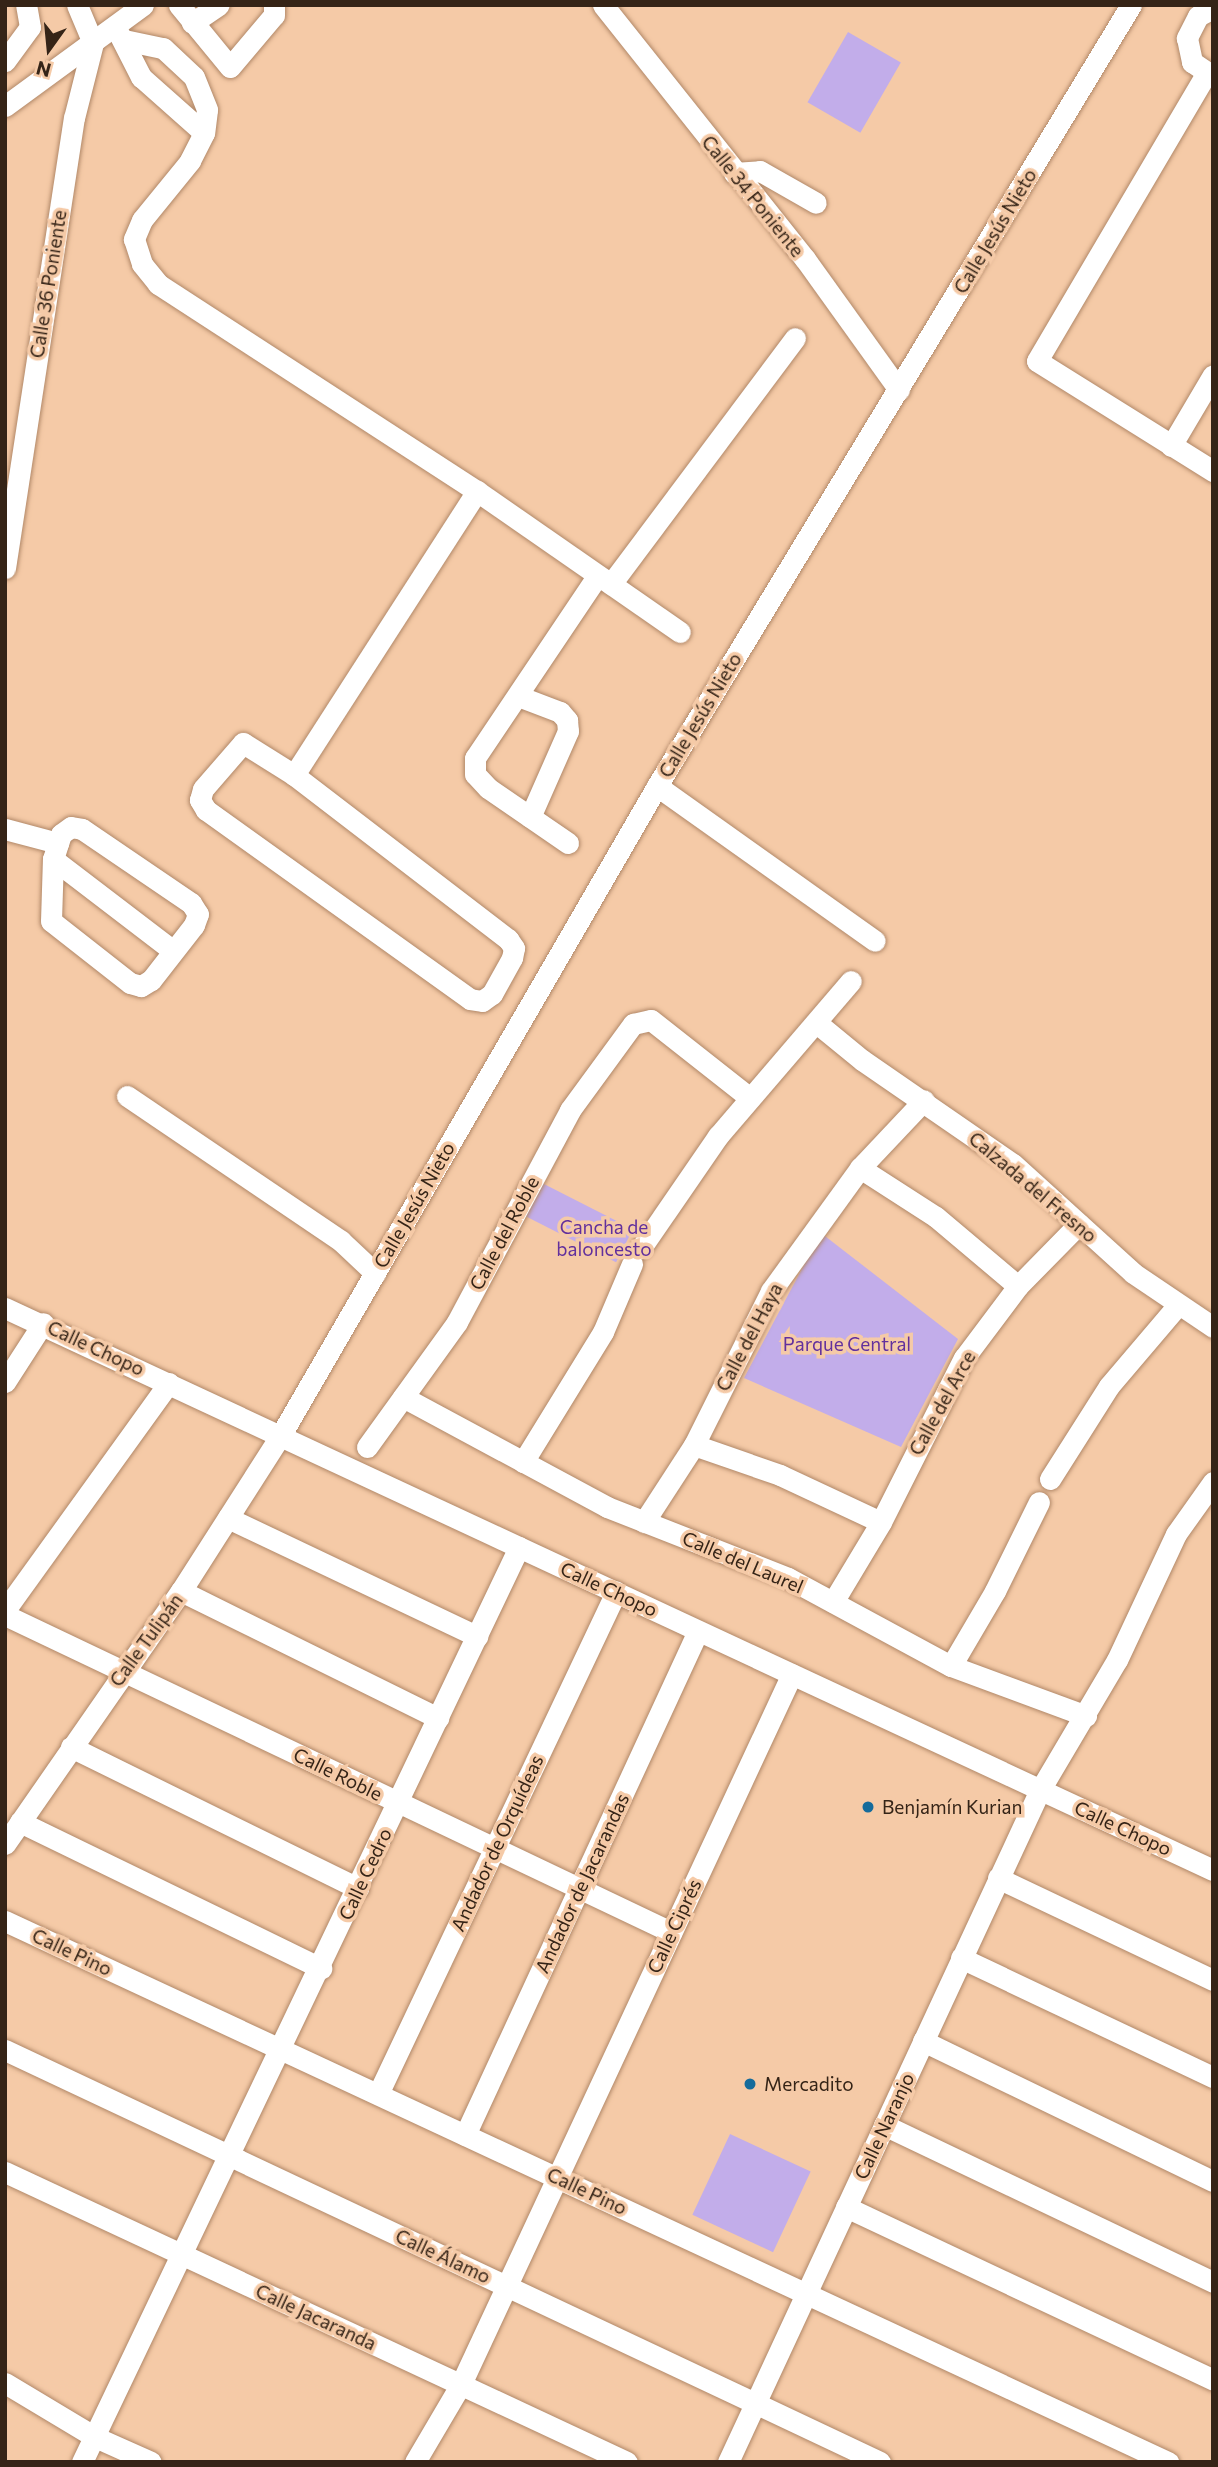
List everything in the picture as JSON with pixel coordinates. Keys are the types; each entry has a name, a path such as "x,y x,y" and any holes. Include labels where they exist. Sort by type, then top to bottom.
{"street":[{"path":"25,91 5,64 30,27 26,5"},
{"path":"77,5 93,43"},
{"path":"5,106 93,43 119,33 143,5"},
{"path":"179,5 230,67"},
{"path":"192,23 219,5"},
{"path":"205,99 274,15 274,5"},
{"name":"Calle 34 Poniente","path":"603,5 805,259 899,390"},
{"name":"Calle Jesús Nieto","path":"282,1433 657,786 1131,5"},
{"path":"1213,8 1198,16 1187,38 1192,62 1209,75 1037,361 1213,471"},
{"path":"119,33 163,48 194,77 205,99 204,132 185,169 142,220 134,239 142,264 158,284 477,491 680,632"},
{"path":"119,33 141,76 204,132"},
{"name":"Calle 36 Poniente","path":"5,568 15,438 74,118 93,43"},
{"path":"734,173 760,171 816,203"},
{"path":"568,842 530,817 475,774 475,758 605,580 794,338"},
{"path":"1171,446 1213,375"},
{"path":"294,775 477,491"},
{"path":"518,696 561,712 568,720 568,731 530,817"},
{"path":"243,743 294,775 508,939 514,948 512,958 492,994 482,1001 470,999 206,810 200,800 203,789 243,743"},
{"path":"657,786 875,941"},
{"path":"71,827 82,830 191,903 198,914 194,925 151,980 141,986 130,983 55,927 50,914 55,851 71,827"},
{"path":"5,829 55,851 172,950"},
{"path":"523,1462 603,1332 636,1256 681,1184 750,1098 818,1024 851,981"},
{"name":"Calle del Roble","path":"366,1447 457,1322 570,1110 633,1024 641,1020 651,1020 750,1098"},
{"name":"Calzada del Fresno","path":"818,1024 862,1060 925,1100 1013,1164 1079,1224 1178,1306 1213,1327"},
{"path":"127,1096 341,1241 375,1273"},
{"name":"Calle del Haya","path":"644,1522 694,1445 771,1290 860,1168 925,1100"},
{"path":"860,1168 936,1217 1018,1286"},
{"name":"Calle del Arce","path":"833,1602 881,1522 964,1358 1018,1286 1079,1224"},
{"path":"1050,1479 1109,1386 1178,1306"},
{"name":"Calle Chopo","path":"5,1308 282,1433 519,1547 1213,1870"},
{"path":"5,1382 43,1323"},
{"path":"5,1612 169,1383"},
{"name":"Calle del Laurel","path":"403,1397 523,1462 644,1522 737,1556 833,1602 951,1667 1086,1716"},
{"name":"Calle Tulipán","path":"5,1843 181,1591 282,1433"},
{"path":"694,1445 780,1475 881,1522"},
{"path":"1040,1790 1086,1716 1176,1534 1213,1482"},
{"path":"951,1667 1039,1502"},
{"path":"228,1518 477,1636"},
{"name":"Calle Cedro","path":"82,2462 321,1968 519,1547"},
{"path":"181,1591 438,1718"},
{"name":"Andador de Orquídeas","path":"378,2094 616,1592"},
{"name":"Calle Roble","path":"5,1612 398,1804 671,1932"},
{"name":"Andador de Jacarandas","path":"465,2135 698,1630"},
{"name":"Calle Ciprés","path":"415,2462 461,2384 792,1674"},
{"path":"71,1747 358,1888"},
{"name":"Calle Naranjo","path":"728,2462 1040,1790"},
{"path":"20,1822 321,1968"},
{"path":"999,1878 1213,1980"},
{"name":"Calle Pino","path":"5,1922 1168,2462"},
{"path":"961,1958 1213,2077"},
{"path":"923,2041 1213,2181"},
{"name":"Calle Álamo","path":"5,2050 880,2462"},
{"path":"884,2125 1213,2282"},
{"name":"Calle Jacaranda","path":"5,2172 626,2462"},
{"path":"846,2207 1213,2380"},
{"path":"5,2383 95,2437 151,2462"}],"green space":[{"path":"848,32 901,62 860,133 808,102"},
{"name":"Cancha de baloncesto","path":"542,1183 633,1229 616,1262 525,1216"},
{"name":"Parque Central","path":"821,1233 958,1339 901,1447 744,1378"},
{"path":"730,2134 811,2172 773,2252 692,2215"}],"place":[{"name":"Benjamín Kurian","path":"868,1807"},
{"name":"Mercadito","path":"750,2084"}]}
